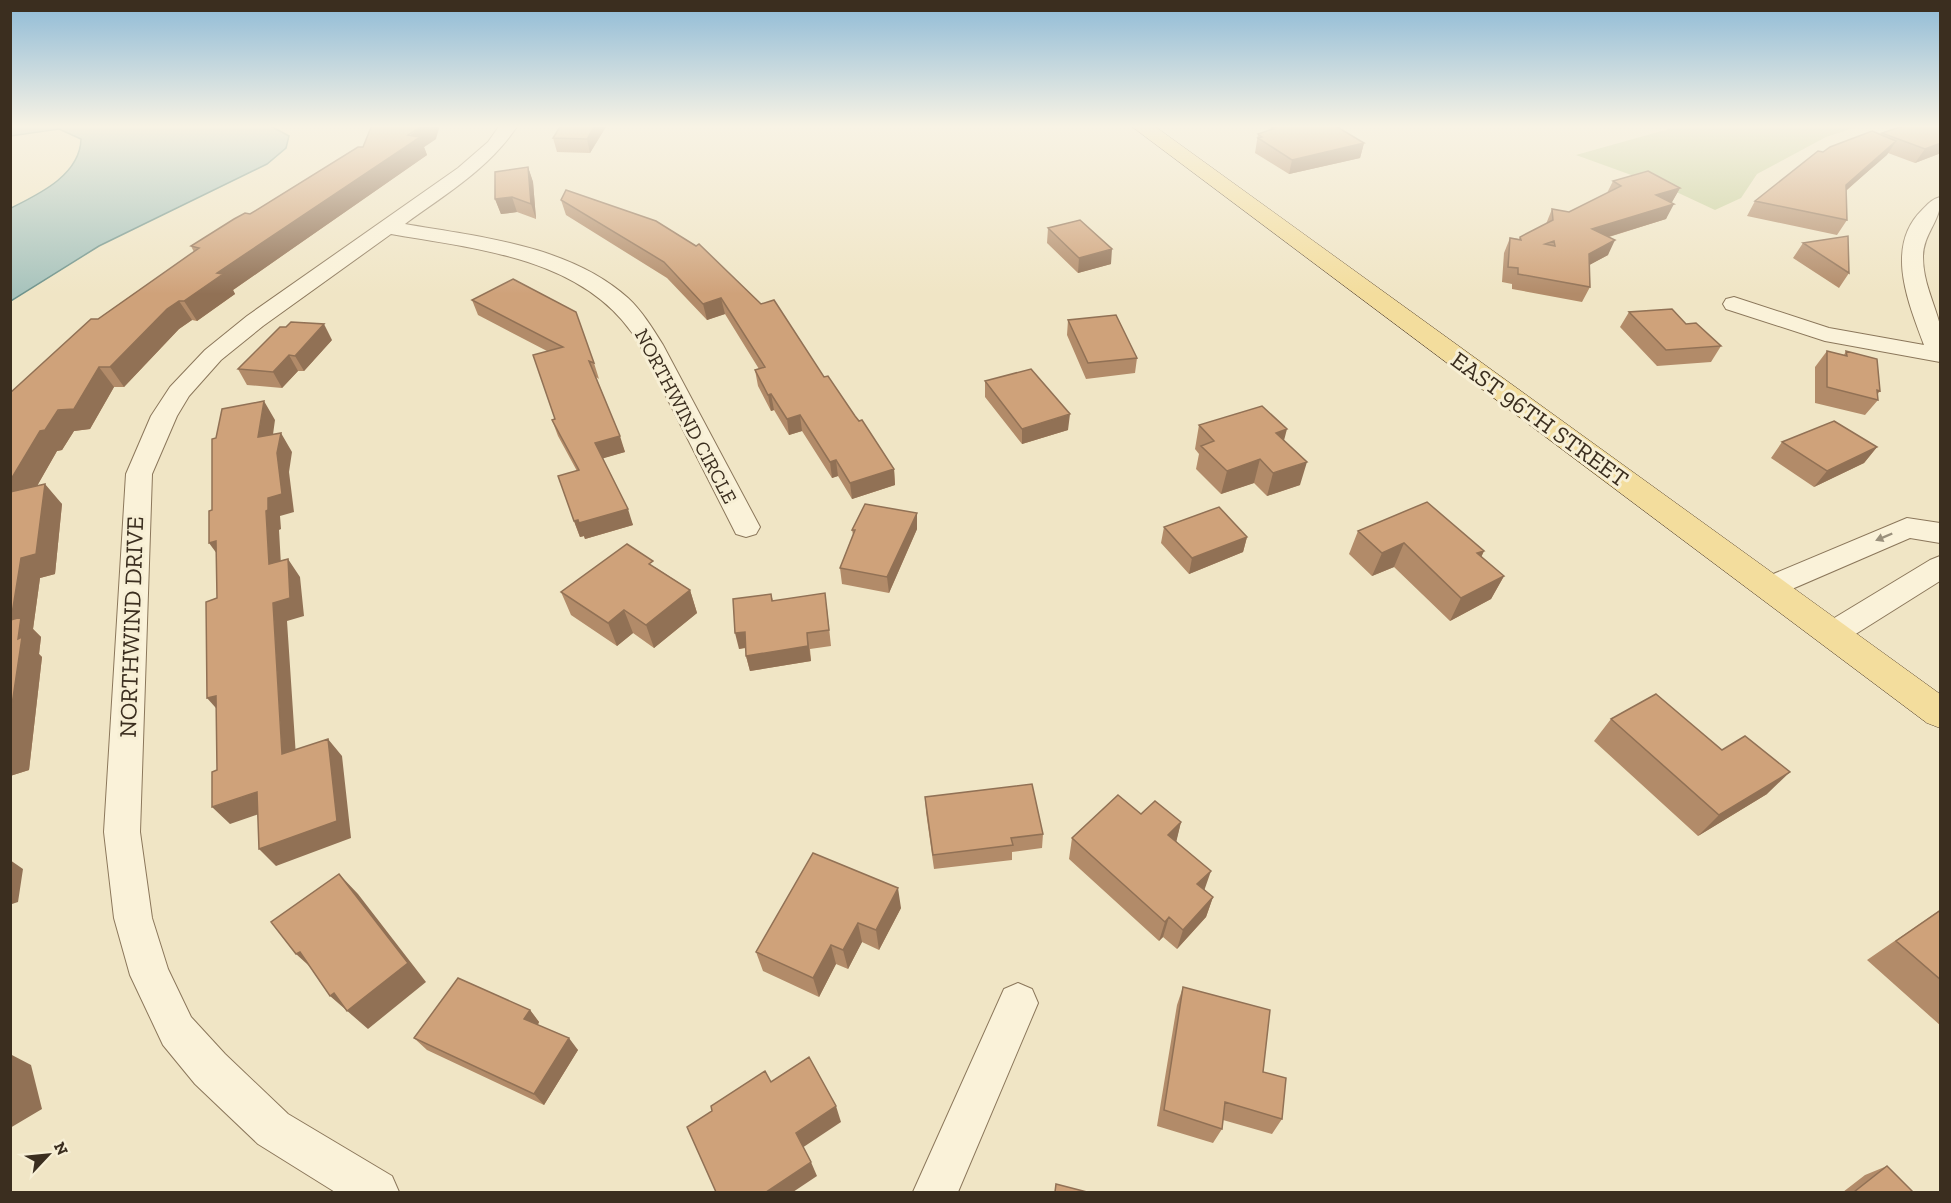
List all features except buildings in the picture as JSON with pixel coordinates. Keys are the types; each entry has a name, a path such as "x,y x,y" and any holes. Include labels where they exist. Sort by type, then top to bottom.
{"main road":[{"name":"EAST 96TH STREET","path":"1216,181 1941,714"}],"street":[{"name":"NORTHWIND DRIVE","path":"376,1192 273,1129 210,1069 177,1031 150,975 133,918 122,832 139,474 164,416 179,392 213,355 255,321 452,181"},
{"path":"1734,304 1825,334 1941,355 1912,271 1911,253 1916,232 1928,212 1941,202"},
{"name":"NORTHWIND CIRCLE","path":"388,226 495,247 545,261 594,284 619,302 647,336 746,527"},
{"path":"1769,588 1907,528 1941,533"},
{"path":"1832,634 1941,567"},
{"path":"935,1192 1018,1003"}],"green space":[{"path":"1648,181 1752,181 1741,198 1715,210"}],"water":[{"path":"232,181 99,246 11,301 11,208 56,182"}]}
